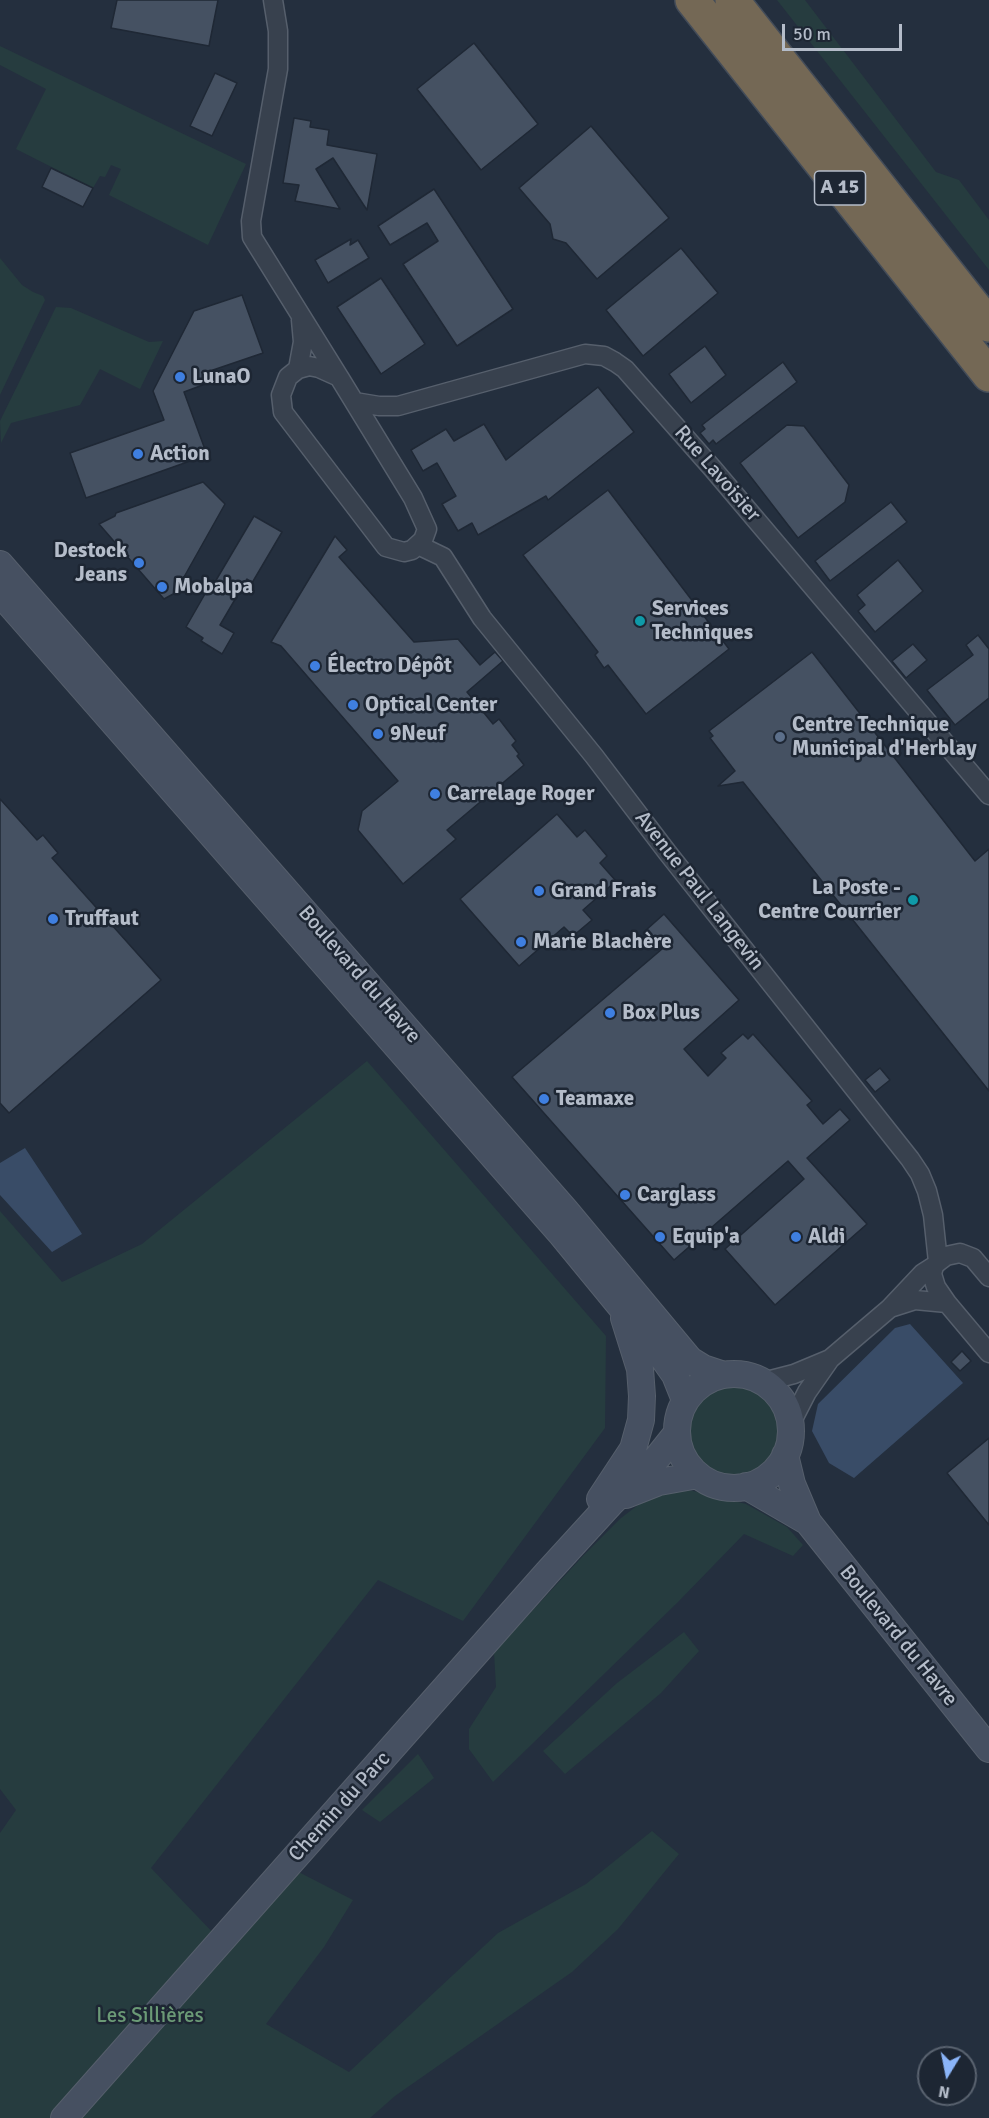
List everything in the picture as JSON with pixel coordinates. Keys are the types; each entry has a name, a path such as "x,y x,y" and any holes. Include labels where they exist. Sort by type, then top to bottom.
{"highway":[{"name":"A 15","path":"692,0 989,375"},
{"name":"A 15","path":"732,0 989,325"}],"main road":[{"name":"Boulevard du Havre","path":"0,564 566,1211 690,1360 703,1368 724,1375 740,1374 763,1382"},
{"name":"Boulevard du Havre","path":"0,593 520,1186 621,1306 675,1375 685,1400"},
{"path":"547,1573 625,1463 637,1439 641,1420 640,1369 621,1306"},
{"path":"698,1475 683,1456 677,1432 677,1421 685,1400 698,1386 724,1375"},
{"path":"763,1382 771,1388 784,1405 790,1425"},
{"name":"Boulevard du Havre","path":"698,1475 722,1486 746,1486 765,1479 780,1464 785,1455 790,1436 790,1425"},
{"name":"Chemin du Parc","path":"64,2118 547,1573 657,1458 677,1432"},
{"name":"Boulevard du Havre","path":"785,1455 792,1484 808,1522 989,1749"},
{"name":"Chemin du Parc","path":"617,1498 659,1482 698,1475"},
{"name":"Boulevard du Havre","path":"746,1486 808,1522"}],"street":[{"path":"273,0 278,31 278,69 251,221 252,237 355,402 413,498 427,529 423,540 412,550 404,552 386,547 283,412 281,394 288,377 298,369 309,366 319,368 339,378"},
{"path":"298,369 303,342 300,316"},
{"name":"Rue Lavoisier","path":"355,402 378,406 398,406 585,354 604,356 615,362 625,369 713,469 989,795"},
{"name":"Avenue Paul Langevin","path":"418,545 443,557 482,618 594,756 674,861 910,1159 920,1174 933,1215 936,1264 933,1280 947,1303 989,1353"},
{"path":"790,1425 807,1392 830,1359 890,1308 923,1273 953,1254 960,1253 968,1255 977,1262 989,1277"},
{"path":"890,1308 915,1300 947,1303"},
{"path":"763,1382 794,1374 830,1359"}],"green space":[{"path":"777,0 805,0 936,172 959,180 989,220 989,270"},
{"path":"0,46 246,164 208,245 109,195 121,169 111,165 105,177 100,176 93,188 16,149 46,89 0,65"},
{"path":"0,258 22,285 43,296 45,300 0,395"},
{"path":"56,307 71,308 149,342 163,341 140,389 100,369 80,405 11,423 1,443 0,421"},
{"name":"Les Sillières","path":"367,1061 606,1336 605,1428 463,1621 378,1580 151,1868 220,1940 287,1866 353,1900 324,1947 266,2024 349,2072 498,1933 586,1884 652,1831 679,1854 618,1929 572,1972 395,2096 370,2118 0,2118 0,1833 16,1810 0,1789 0,1211 62,1282 142,1244"},
{"path":"733,1383 751,1387 766,1397 776,1412 780,1430 776,1448 766,1463 751,1473 733,1477 715,1473 700,1463 690,1448 686,1430 690,1412 700,1397 715,1387"},
{"path":"685,1489 746,1504 787,1527 803,1545 793,1556 744,1534 678,1602 493,1782 469,1749 469,1729 496,1687 494,1652 621,1518 646,1499"},
{"path":"684,1632 699,1651 661,1693 565,1774 543,1751 617,1683"},
{"path":"418,1754 434,1778 380,1822 362,1810"}],"water":[{"path":"25,1148 82,1234 52,1252 0,1195 0,1163"},
{"path":"910,1324 963,1383 854,1478 829,1463 812,1431 818,1404 895,1328"}],"building":[{"path":"117,0 218,0 209,46 111,28"},
{"path":"474,43 538,124 481,170 417,89"},
{"path":"215,73 237,83 212,136 190,126"},
{"path":"294,118 311,121 310,127 329,130 327,145 377,154 367,210 333,158 316,169 340,209 295,201 299,185 283,183"},
{"path":"591,126 669,218 597,279 566,243 553,239 550,224 519,188"},
{"path":"51,168 93,188 83,207 42,187"},
{"path":"434,189 513,309 457,346 403,264 438,241 427,223 390,245 378,226"},
{"path":"351,239 350,245 358,240 369,258 328,283 315,260"},
{"path":"681,248 718,293 643,356 606,310"},
{"path":"381,278 425,344 381,374 337,307"},
{"path":"242,295 263,353 213,370 216,380 184,392 207,455 86,498 70,453 164,420 153,391 194,311"},
{"path":"705,346 726,375 691,403 669,374"},
{"path":"783,362 797,382 716,444 713,440 709,444 700,433 705,429 702,425"},
{"path":"598,387 634,432 548,500 546,496 478,535 472,523 458,531 442,504 456,496 437,463 423,471 411,450 446,429 454,441 484,424 506,460"},
{"path":"787,425 804,426 849,485 845,502 798,538 740,463"},
{"path":"203,482 225,504 175,593 164,599 99,524 115,516 116,513"},
{"name":"Services Techniques","path":"608,490 729,649 646,714 608,665 604,668 595,655 598,652 523,555"},
{"path":"891,502 907,522 830,581 815,561"},
{"path":"254,516 282,532 252,583 247,579 220,625 234,633 222,654 201,641 203,638 186,627"},
{"path":"335,536 347,550 339,557 414,642 458,639 480,665 495,652 503,661 467,692 493,724 499,719 516,741 512,745 524,765 447,830 456,839 403,884 358,830 362,811 398,781 281,646 271,642"},
{"path":"898,560 923,591 875,632 858,611 865,605 857,595"},
{"path":"978,635 989,649 989,698 955,725 927,690 973,655 966,645"},
{"path":"913,644 927,660 906,678 892,661"},
{"path":"812,652 975,861 989,849 989,1091 743,782 718,786 735,771 710,738 713,736 709,731"},
{"name":"Truffaut","path":"0,799 37,840 43,835 58,853 52,858 161,980 9,1113 0,1103"},
{"path":"557,814 577,837 585,830 607,856 600,863 616,881 583,910 592,920 573,936 564,927 519,966 460,899"},
{"path":"664,914 739,1000 684,1049 708,1076 726,1058 721,1053 743,1034 748,1039 753,1034 812,1101 807,1105 823,1124 840,1109 850,1120 807,1158 867,1224 775,1305 725,1249 804,1179 788,1161 674,1260 512,1077 662,949 645,931"},
{"path":"880,1068 890,1080 875,1092 865,1080"},
{"path":"962,1351 971,1361 960,1371 951,1362"},
{"path":"989,1438 989,1525 947,1473"}],"place":[{"name":"LunaO","path":"180,377"},
{"name":"Action","path":"138,454"},
{"name":"Destock Jeans","path":"139,563"},
{"name":"Mobalpa","path":"162,587"},
{"name":"Services Techniques","path":"640,621"},
{"name":"Électro Dépôt","path":"315,666"},
{"name":"Optical Center","path":"353,705"},
{"name":"9Neuf","path":"378,734"},
{"name":"Centre Technique Municipal d'Herblay","path":"780,737"},
{"name":"Carrelage Roger","path":"435,794"},
{"name":"Grand Frais","path":"539,891"},
{"name":"La Poste - Centre Courrier","path":"913,900"},
{"name":"Truffaut","path":"53,919"},
{"name":"Marie Blachère","path":"521,942"},
{"name":"Box Plus","path":"610,1013"},
{"name":"Teamaxe","path":"544,1099"},
{"name":"Carglass","path":"625,1195"},
{"name":"Equip'a","path":"660,1237"},
{"name":"Aldi","path":"796,1237"}]}
